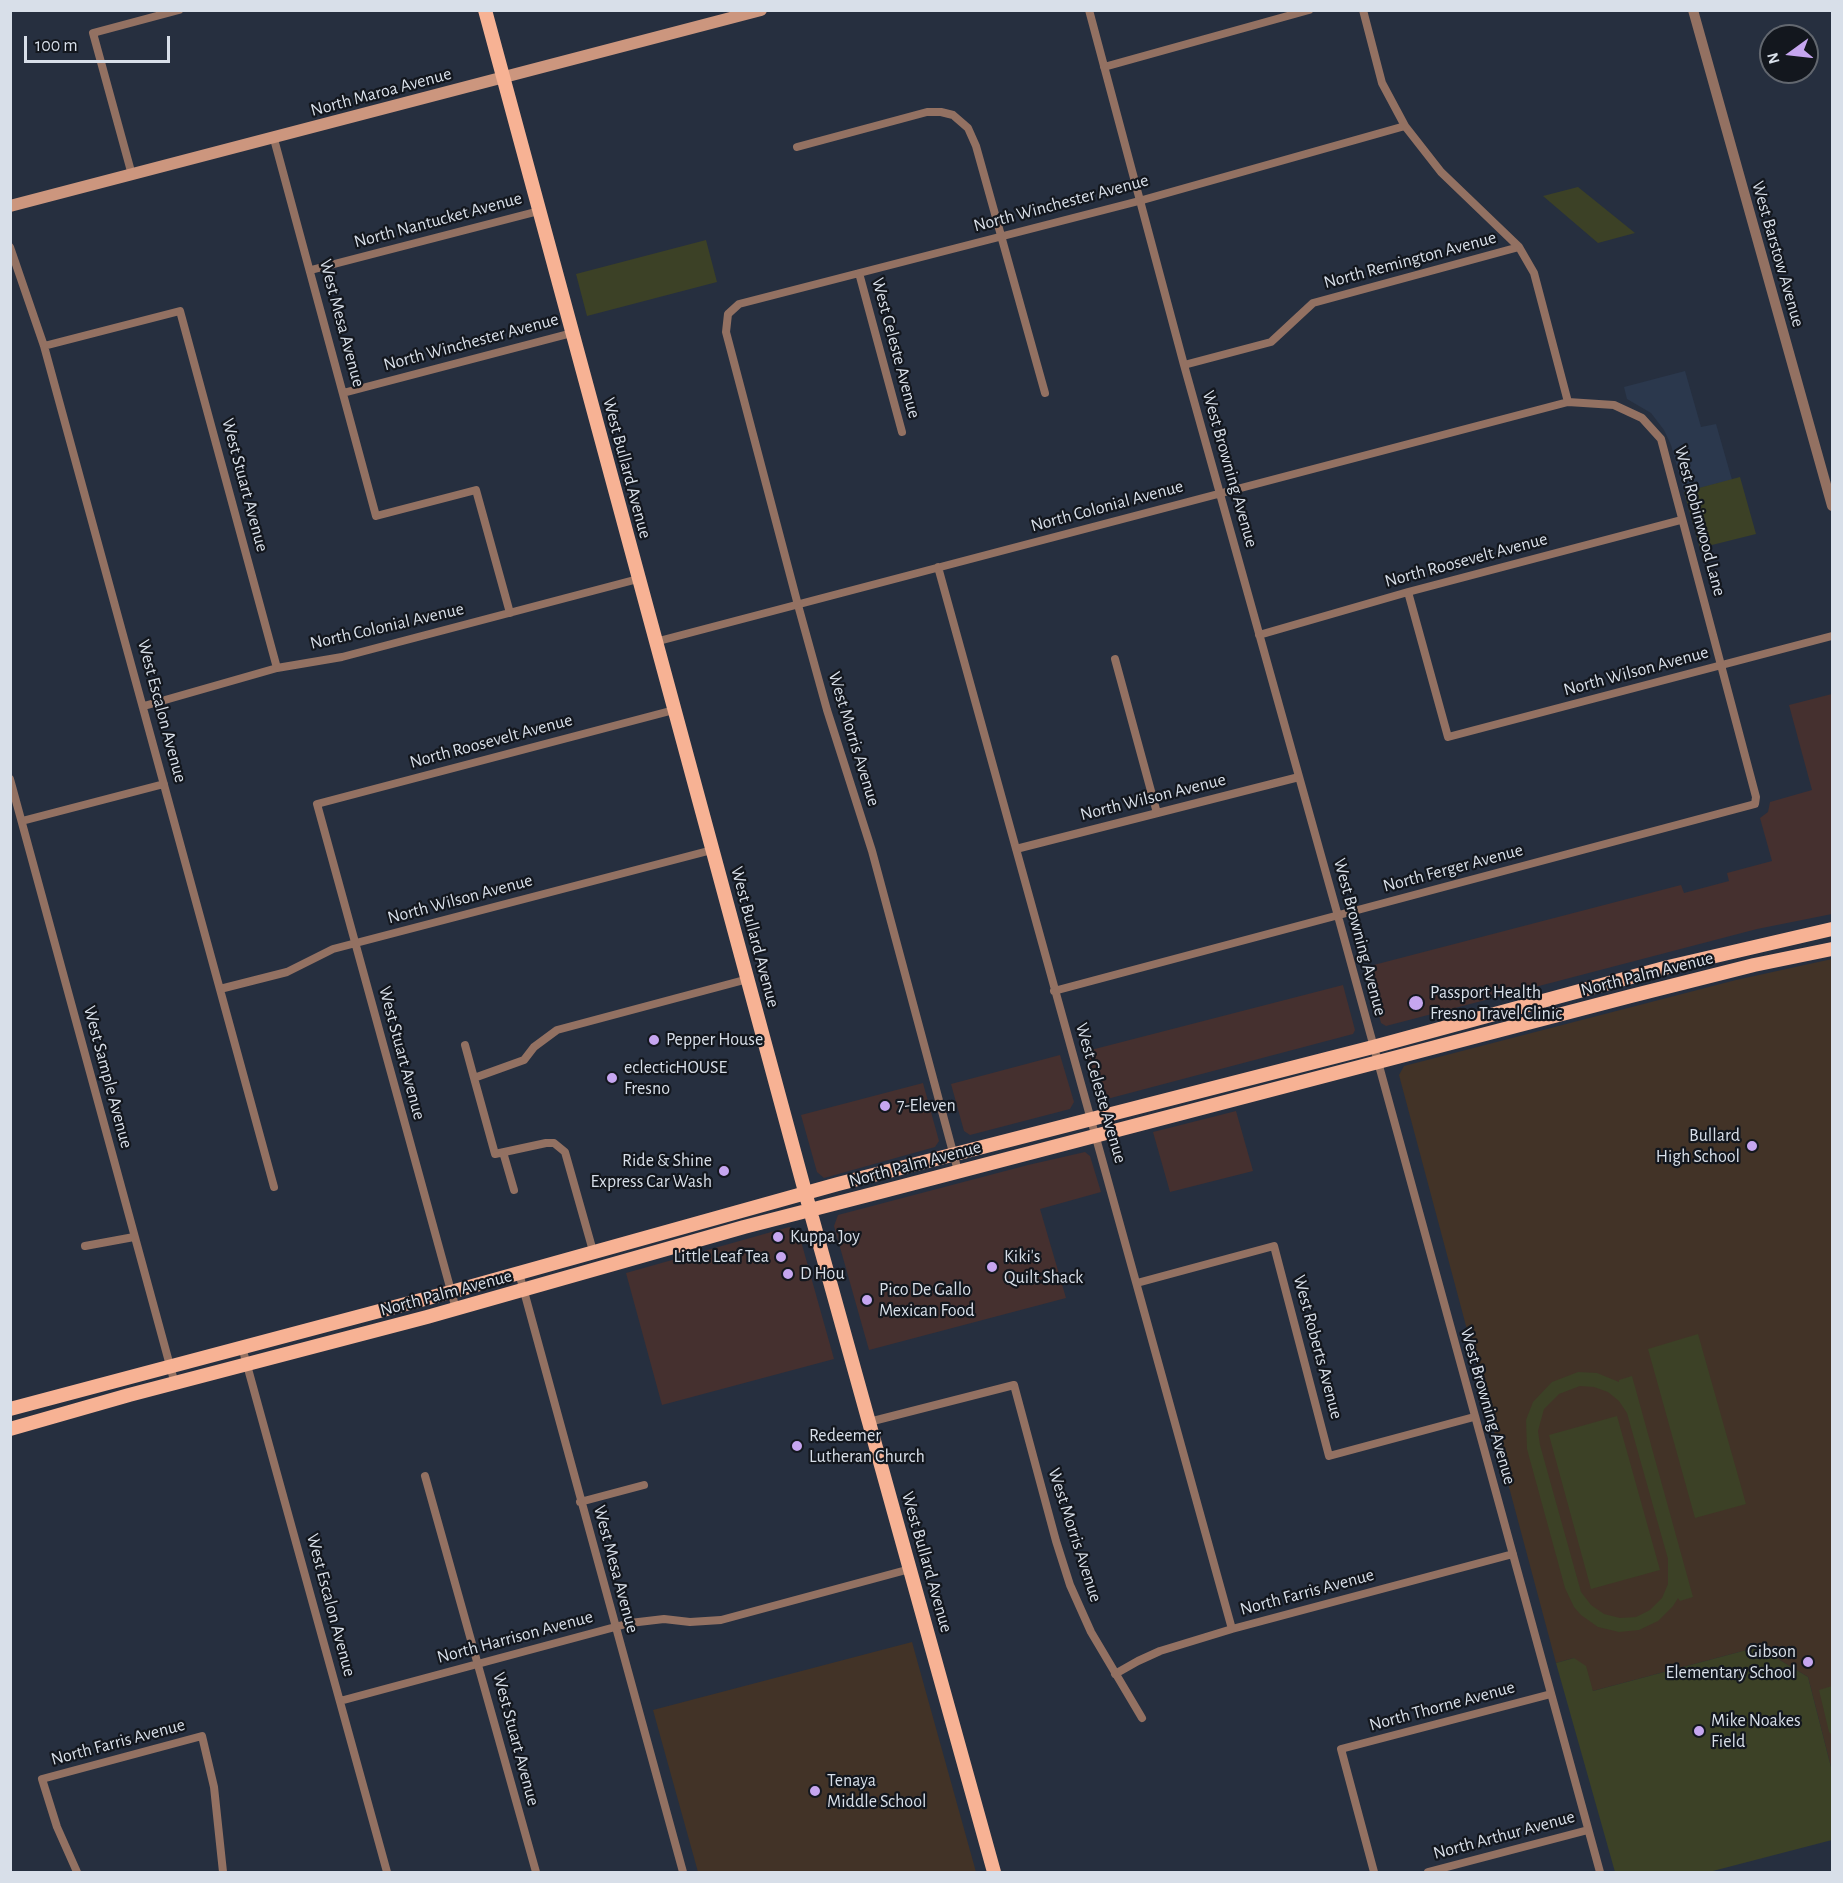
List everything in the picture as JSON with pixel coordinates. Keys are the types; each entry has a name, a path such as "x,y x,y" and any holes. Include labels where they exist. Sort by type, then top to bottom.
{"main road":[{"name":"West Bullard Avenue","path":"484,10 810,1210 993,1872"},
{"name":"North Maroa Avenue","path":"10,206 274,139 761,10"},
{"name":"North Palm Avenue","path":"10,1409 451,1292 806,1193 1373,1047 1627,978 1833,929"},
{"name":"North Palm Avenue","path":"10,1429 524,1291 810,1210 958,1171 1631,996 1754,965 1833,949"},
{"path":"1627,978 1631,996"},
{"path":"587,1273 622,1254 673,1238 678,1234 679,1227"}],"street":[{"name":"West Browning Avenue","path":"1089,10 1184,365 1338,916 1600,1872"},
{"path":"1104,67 1309,10"},
{"path":"1363,10 1382,83 1406,126 1441,172 1520,247 1534,273 1568,402"},
{"name":"West Barstow Avenue","path":"1693,10 1833,506"},
{"path":"132,176 93,33 176,11"},
{"path":"797,147 927,112 953,115 968,128 976,146 1045,393"},
{"name":"North Winchester Avenue","path":"728,314 739,304 1139,201 1406,126"},
{"name":"West Mesa Avenue","path":"274,139 376,516 476,490 510,613"},
{"name":"North Nantucket Avenue","path":"311,270 538,211"},
{"name":"West Escalon Avenue","path":"10,247 44,346 274,1187"},
{"name":"North Remington Avenue","path":"1184,365 1271,342 1313,303 1520,247"},
{"name":"West Celeste Avenue","path":"859,273 902,432"},
{"name":"West Stuart Avenue","path":"44,346 180,310 277,668"},
{"name":"West Morris Avenue","path":"728,314 726,332 798,605 827,710 872,851 958,1171"},
{"name":"North Winchester Avenue","path":"343,393 572,333"},
{"name":"North Colonial Avenue","path":"655,642 1568,402"},
{"name":"West Robinwood Lane","path":"1568,402 1614,405 1642,418 1661,439 1756,797 1755,804"},
{"name":"North Roosevelt Avenue","path":"1259,635 1408,592 1681,520"},
{"name":"West Celeste Avenue","path":"938,567 1232,1629"},
{"name":"North Colonial Avenue","path":"144,705 277,668 342,657 638,579"},
{"name":"North Wilson Avenue","path":"1408,592 1448,737 1833,636"},
{"path":"1115,659 1157,813"},
{"name":"North Roosevelt Avenue","path":"317,804 674,710"},
{"name":"North Wilson Avenue","path":"1016,849 1299,777"},
{"name":"West Sample Avenue","path":"10,779 175,1384"},
{"path":"22,822 164,784"},
{"name":"West Stuart Avenue","path":"317,804 456,1309"},
{"name":"North Ferger Avenue","path":"1054,991 1755,804"},
{"name":"North Wilson Avenue","path":"220,989 287,972 321,954 355,943 712,850"},
{"path":"474,1078 524,1060 534,1047 557,1030 748,979"},
{"path":"465,1045 495,1154 546,1143 561,1146 569,1161 593,1251"},
{"path":"503,1152 514,1190"},
{"path":"85,1245 134,1237"},
{"name":"West Roberts Avenue","path":"1137,1283 1274,1246 1329,1456 1474,1417"},
{"name":"West Mesa Avenue","path":"519,1273 683,1872"},
{"name":"West Escalon Avenue","path":"242,1347 387,1872"},
{"name":"West Morris Avenue","path":"869,1422 1014,1385 1070,1585 1091,1632 1142,1718"},
{"name":"West Stuart Avenue","path":"425,1476 536,1872"},
{"path":"580,1502 644,1485"},
{"name":"North Farris Avenue","path":"1115,1674 1160,1651 1232,1629 1513,1554"},
{"name":"North Harrison Avenue","path":"340,1701 615,1627 657,1619 690,1622 722,1620 910,1569"},
{"name":"North Thorne Avenue","path":"1374,1872 1341,1749 1551,1694"},
{"name":"North Farris Avenue","path":"77,1872 57,1827 42,1779 202,1736 214,1787 223,1872"},
{"name":"North Arthur Avenue","path":"1428,1872 1588,1830"}],"shaded area":[{"path":"1685,371 1701,427 1716,424 1732,480 1684,492 1671,445 1664,430 1651,413 1627,399 1624,387"},
{"path":"1832,694 1832,914 1757,929 1386,1026 1381,1023 1366,967 1681,885 1684,893 1729,881 1727,873 1772,861 1760,818 1768,812 1770,802 1812,790 1789,705"},
{"name":"Bullard High School","path":"1832,959 1832,1771 1808,1677 1758,1647 1593,1691 1574,1658 1556,1663 1399,1075 1404,1066 1736,980"},
{"path":"1343,985 1355,1030 1353,1034 1107,1099 1102,1099 1099,1094 1087,1051"},
{"path":"1060,1055 1074,1102 1070,1109 970,1135 964,1131 951,1084"},
{"path":"923,1083 939,1141 935,1147 824,1178 817,1172 801,1115"},
{"path":"1236,1111 1253,1171 1170,1192 1153,1132"},
{"path":"1085,1152 1090,1156 1101,1192 1040,1209 1066,1298 869,1350 834,1226 838,1215"},
{"path":"789,1227 795,1229 799,1234 834,1359 662,1405 626,1273"},
{"name":"Tenaya Middle School","path":"912,1642 976,1872 698,1872 653,1710"}],"green space":[{"path":"1578,187 1635,233 1598,243 1543,196"},
{"path":"706,240 717,282 587,316 576,274"},
{"path":"1740,477 1756,534 1700,548 1684,492"},
{"path":"1698,1334 1746,1504 1695,1518 1648,1349"},
{"path":"1578,1372 1597,1373 1619,1382 1619,1380 1632,1376 1693,1597 1680,1601 1678,1598 1658,1621 1639,1630 1619,1632 1598,1627 1574,1607 1565,1588 1527,1449 1526,1420 1533,1402 1552,1382","holes":["1580,1386 1594,1387 1608,1392 1619,1401 1627,1413 1668,1559 1668,1584 1662,1598 1650,1610 1636,1617 1620,1618 1604,1614 1591,1605 1581,1592 1540,1445 1538,1431 1544,1409 1559,1394"]},
{"path":"1617,1416 1660,1570 1591,1589 1549,1435"},
{"name":"Mike Noakes Field","path":"1758,1647 1808,1677 1832,1771 1832,1840 1709,1872 1615,1872 1556,1663 1574,1658 1586,1666 1593,1691"},
{"path":"1832,1686 1832,1735 1829,1732 1819,1690"}],"place":[{"name":"Passport Health Fresno Travel Clinic","path":"1416,1003"},
{"name":"Pepper House","path":"654,1040"},
{"name":"eclecticHOUSE Fresno","path":"612,1078"},
{"name":"7-Eleven","path":"885,1106"},
{"name":"Bullard High School","path":"1752,1146"},
{"name":"Ride & Shine Express Car Wash","path":"724,1171"},
{"name":"Kuppa Joy","path":"778,1237"},
{"name":"Little Leaf Tea","path":"781,1257"},
{"name":"Kiki's Quilt Shack","path":"992,1267"},
{"name":"D Hou","path":"788,1274"},
{"name":"Pico De Gallo Mexican Food","path":"867,1300"},
{"name":"Redeemer Lutheran Church","path":"797,1446"},
{"name":"Gibson Elementary School","path":"1808,1662"},
{"name":"Mike Noakes Field","path":"1699,1731"},
{"name":"Tenaya Middle School","path":"815,1791"}]}
